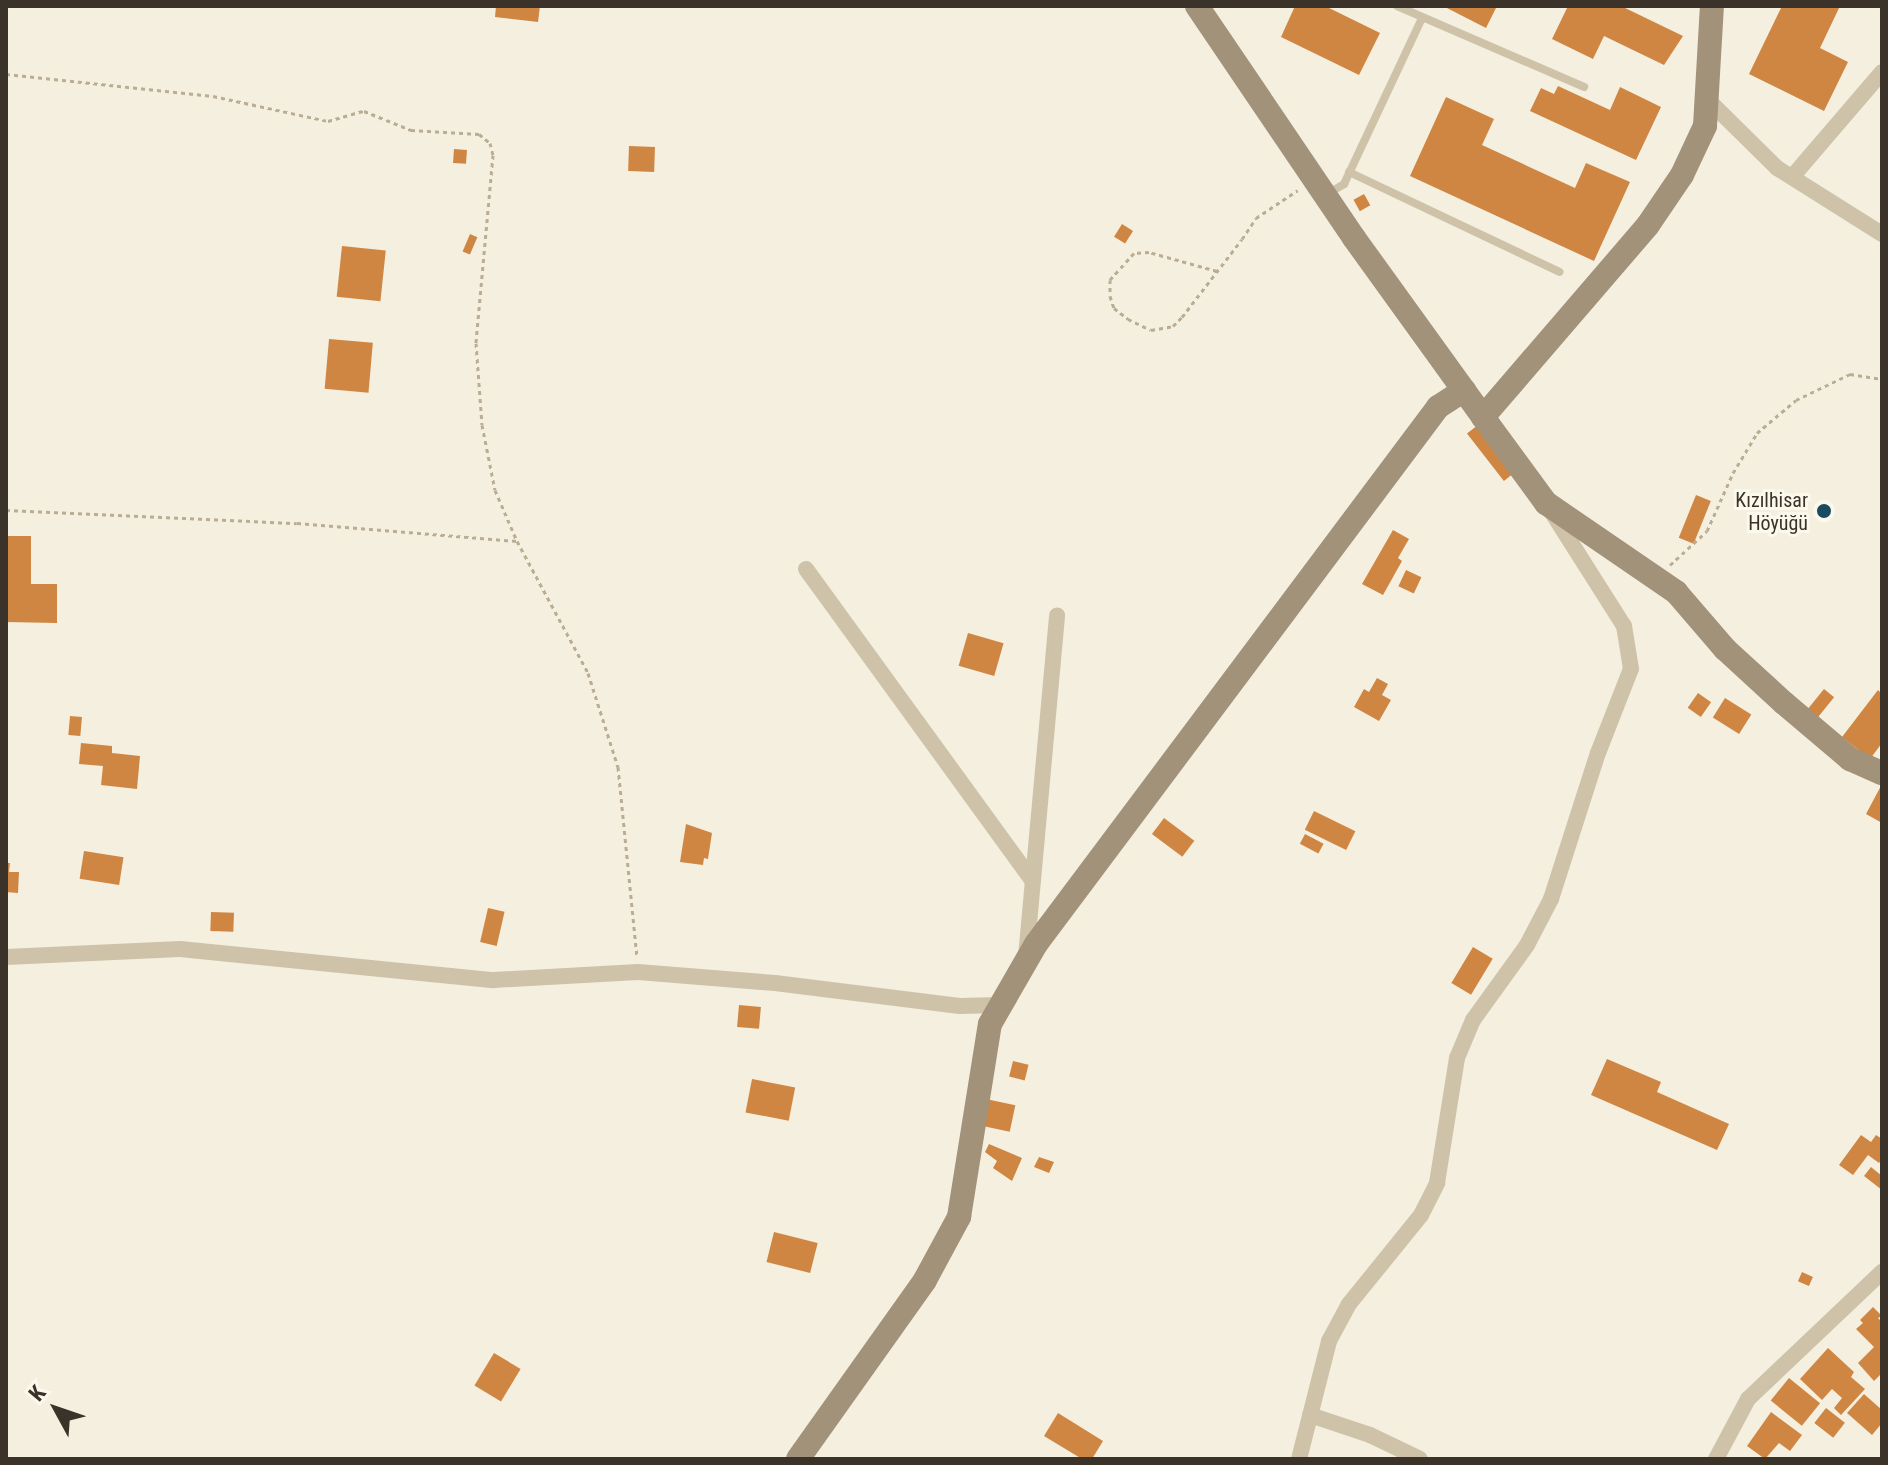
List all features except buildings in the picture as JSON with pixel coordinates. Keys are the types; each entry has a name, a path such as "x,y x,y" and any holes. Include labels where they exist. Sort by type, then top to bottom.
{"street":[{"path":"1197,6 1320,188 1546,503 1624,626 1631,669 1598,753 1551,899 1527,945 1473,1020 1457,1058 1437,1183 1403,1242 1358,1293 1329,1341 1299,1459"},
{"path":"1483,417 1657,212 1682,175 1705,126 1712,6"},
{"path":"1792,177 1882,72"},
{"path":"1705,97 1777,168 1882,234"},
{"path":"798,1459 925,1280 959,1217 990,1024 1025,962 1438,407 1464,390"},
{"path":"1546,503 1676,592 1725,649 1784,703 1850,759 1882,773"},
{"path":"806,569 1033,881"},
{"path":"1025,962 1057,615"},
{"path":"6,957 180,949 493,980 638,972 775,983 960,1006 1000,1005"},
{"path":"1716,1459 1748,1399 1882,1272"},
{"path":"1310,1415 1370,1435 1420,1459"}],"lane":[{"path":"1397,6 1584,87"},
{"path":"1320,188 1344,184 1422,18"},
{"path":"1349,172 1560,272"}],"path":[{"path":"6,74 213,96 328,121 364,111 411,130 479,134 490,143 493,155 476,343 482,425 495,490 517,541 588,673 618,767 638,972"},
{"path":"1217,271 1149,252 1134,253 1110,280 1110,296 1114,308 1128,319 1162,331 1182,317 1217,271 1256,218 1320,188"},
{"path":"1652,576 1680,559 1707,531 1733,473 1757,433 1796,400 1850,374 1882,379"},
{"path":"6,510 297,523 517,541"}],"place":[{"name":"Kızılhisar Höyüğü","path":"1824,511"}]}
